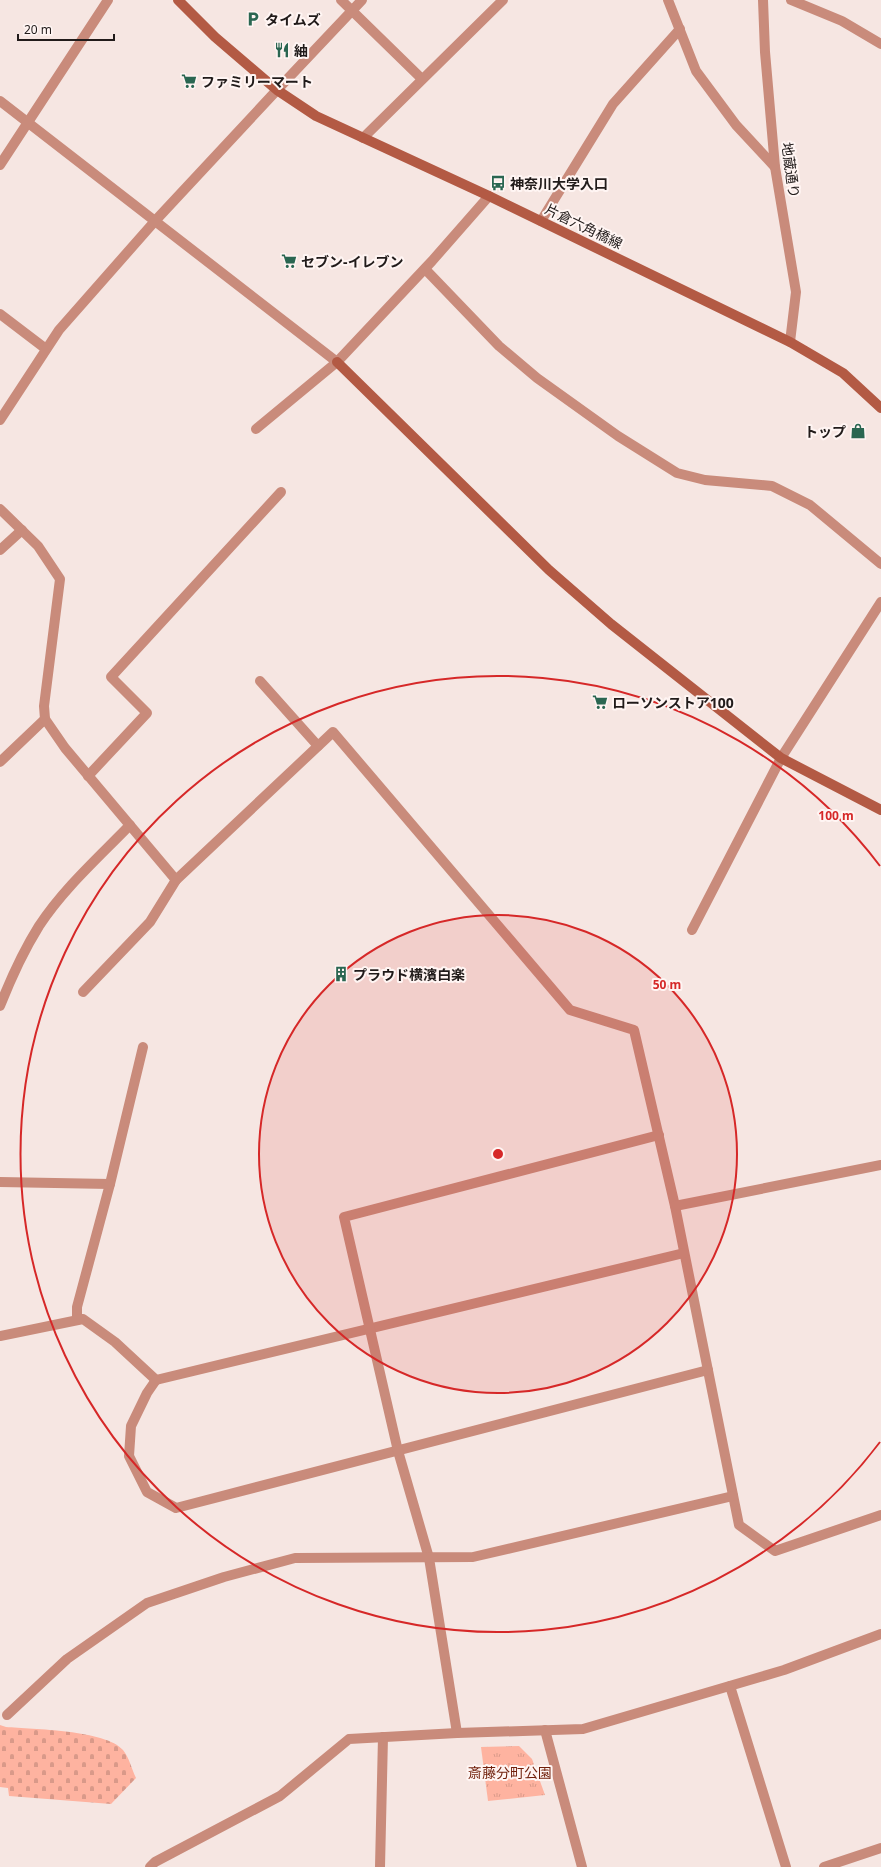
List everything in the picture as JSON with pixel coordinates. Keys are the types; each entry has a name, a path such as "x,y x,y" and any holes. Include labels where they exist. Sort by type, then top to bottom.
{"street":[{"path":"0,165 108,0"},
{"path":"341,0 422,79"},
{"path":"0,420 59,330 155,221 362,0"},
{"path":"363,138 503,0"},
{"path":"668,0 696,71 736,125 775,167"},
{"name":"地蔵通り","path":"763,0 765,52 775,167 796,292 790,342"},
{"path":"790,0 842,21 881,44"},
{"name":"片倉六角橋線","path":"180,1 215,37 277,90 316,116 489,196 790,342 843,373 881,408"},
{"path":"541,221 613,104 680,29"},
{"path":"0,101 337,362 549,570 611,624 781,758 881,810"},
{"path":"256,429 337,362 425,269 489,196"},
{"path":"425,269 499,346 537,378 618,436 677,473 705,480 772,486 810,505 881,564"},
{"path":"0,314 46,349"},
{"path":"88,776 147,713 111,677 281,492"},
{"path":"0,509 38,546 60,578 44,706 45,719 65,748 176,880"},
{"path":"0,550 22,530"},
{"path":"692,930 781,758 881,602"},
{"path":"260,681 318,746"},
{"path":"0,762 45,719"},
{"path":"83,992 150,922 176,880 334,732 570,1010 634,1030 675,1206 739,1526 775,1551 881,1515"},
{"path":"0,1006 11,979 40,926 67,890 130,825"},
{"path":"77,1320 77,1307 110,1184 142,1047"},
{"path":"457,1733 429,1558 398,1451 344,1217 659,1135"},
{"path":"675,1206 881,1165"},
{"path":"0,1182 110,1184"},
{"path":"684,1253 156,1380 147,1393 131,1426 129,1456 147,1492 176,1508 708,1370"},
{"path":"0,1336 83,1319 115,1342 156,1380"},
{"path":"7,1716 67,1659 146,1603 224,1577 296,1558 473,1557 733,1496"},
{"path":"150,1867 155,1862 280,1796 349,1739 457,1733 583,1729 784,1670 881,1634"},
{"path":"730,1686 786,1867"},
{"path":"545,1730 582,1867"},
{"path":"380,1867 383,1738"},
{"path":"824,1867 881,1848"}],"green space":[{"path":"0,1725 6,1727 85,1734 114,1743 125,1753 136,1778 111,1804 9,1796 8,1788 0,1787"},
{"name":"斎藤分町公園","path":"519,1746 532,1759 545,1795 488,1801 481,1747"}],"place":[{"name":"タイムズ","path":"253,19"},
{"name":"紬","path":"282,50"},
{"name":"ファミリーマート","path":"189,81"},
{"name":"神奈川大学入口","path":"498,183"},
{"name":"セブン-イレブン","path":"289,261"},
{"name":"トップ","path":"858,431"},
{"name":"ローソンストア100","path":"600,702"},
{"name":"プラウド横濱白楽","path":"341,974"}]}
